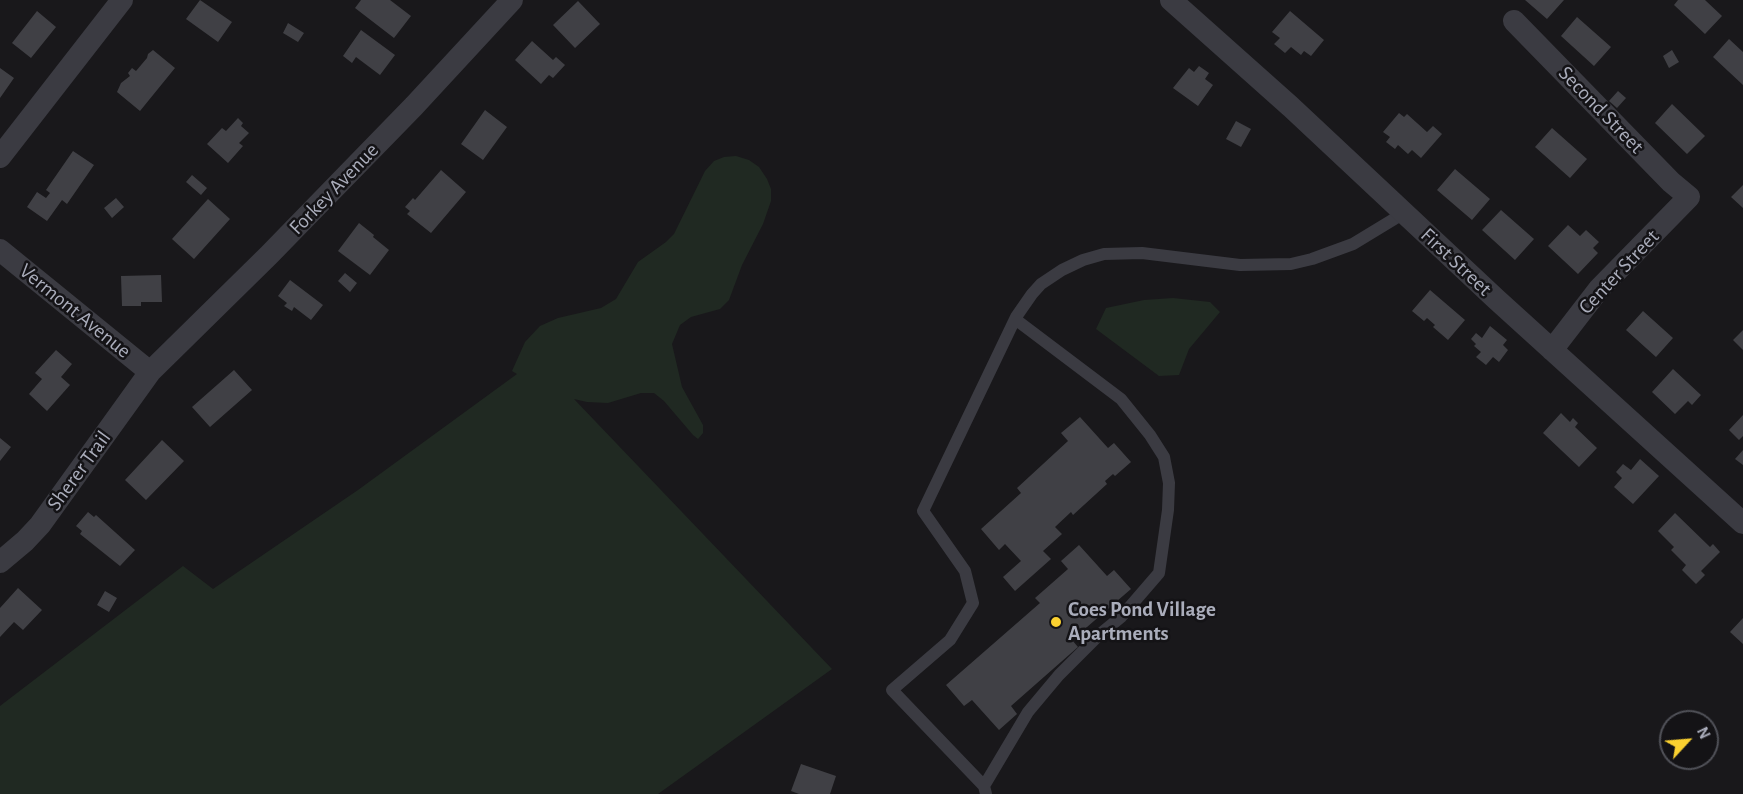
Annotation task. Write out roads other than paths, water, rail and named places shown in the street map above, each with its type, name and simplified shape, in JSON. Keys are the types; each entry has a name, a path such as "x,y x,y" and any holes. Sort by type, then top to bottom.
{"street":[{"path":"0,157 122,0"},
{"name":"Forkey Avenue","path":"150,372 382,139 512,0"},
{"name":"First Street","path":"1171,0 1291,107 1552,350 1743,523"},
{"name":"Second Street","path":"1514,21 1671,182 1689,197"},
{"name":"Center Street","path":"1552,350 1599,289 1689,197"},
{"name":"Vermont Avenue","path":"0,250 150,372"},
{"name":"Sherer Trail","path":"0,562 40,525 150,372"}],"lane":[{"path":"1015,319 1121,399 1150,435 1164,458 1169,483 1168,510 1159,573 1121,617 1099,634 1028,711 985,790 892,690 950,640 973,603 965,571 923,511 1015,319 1041,284 1068,267 1094,257 1117,253 1142,253 1240,265 1291,264 1353,244 1404,213"}],"place":[{"name":"Coes Pond Village Apartments","path":"1056,622"}]}
